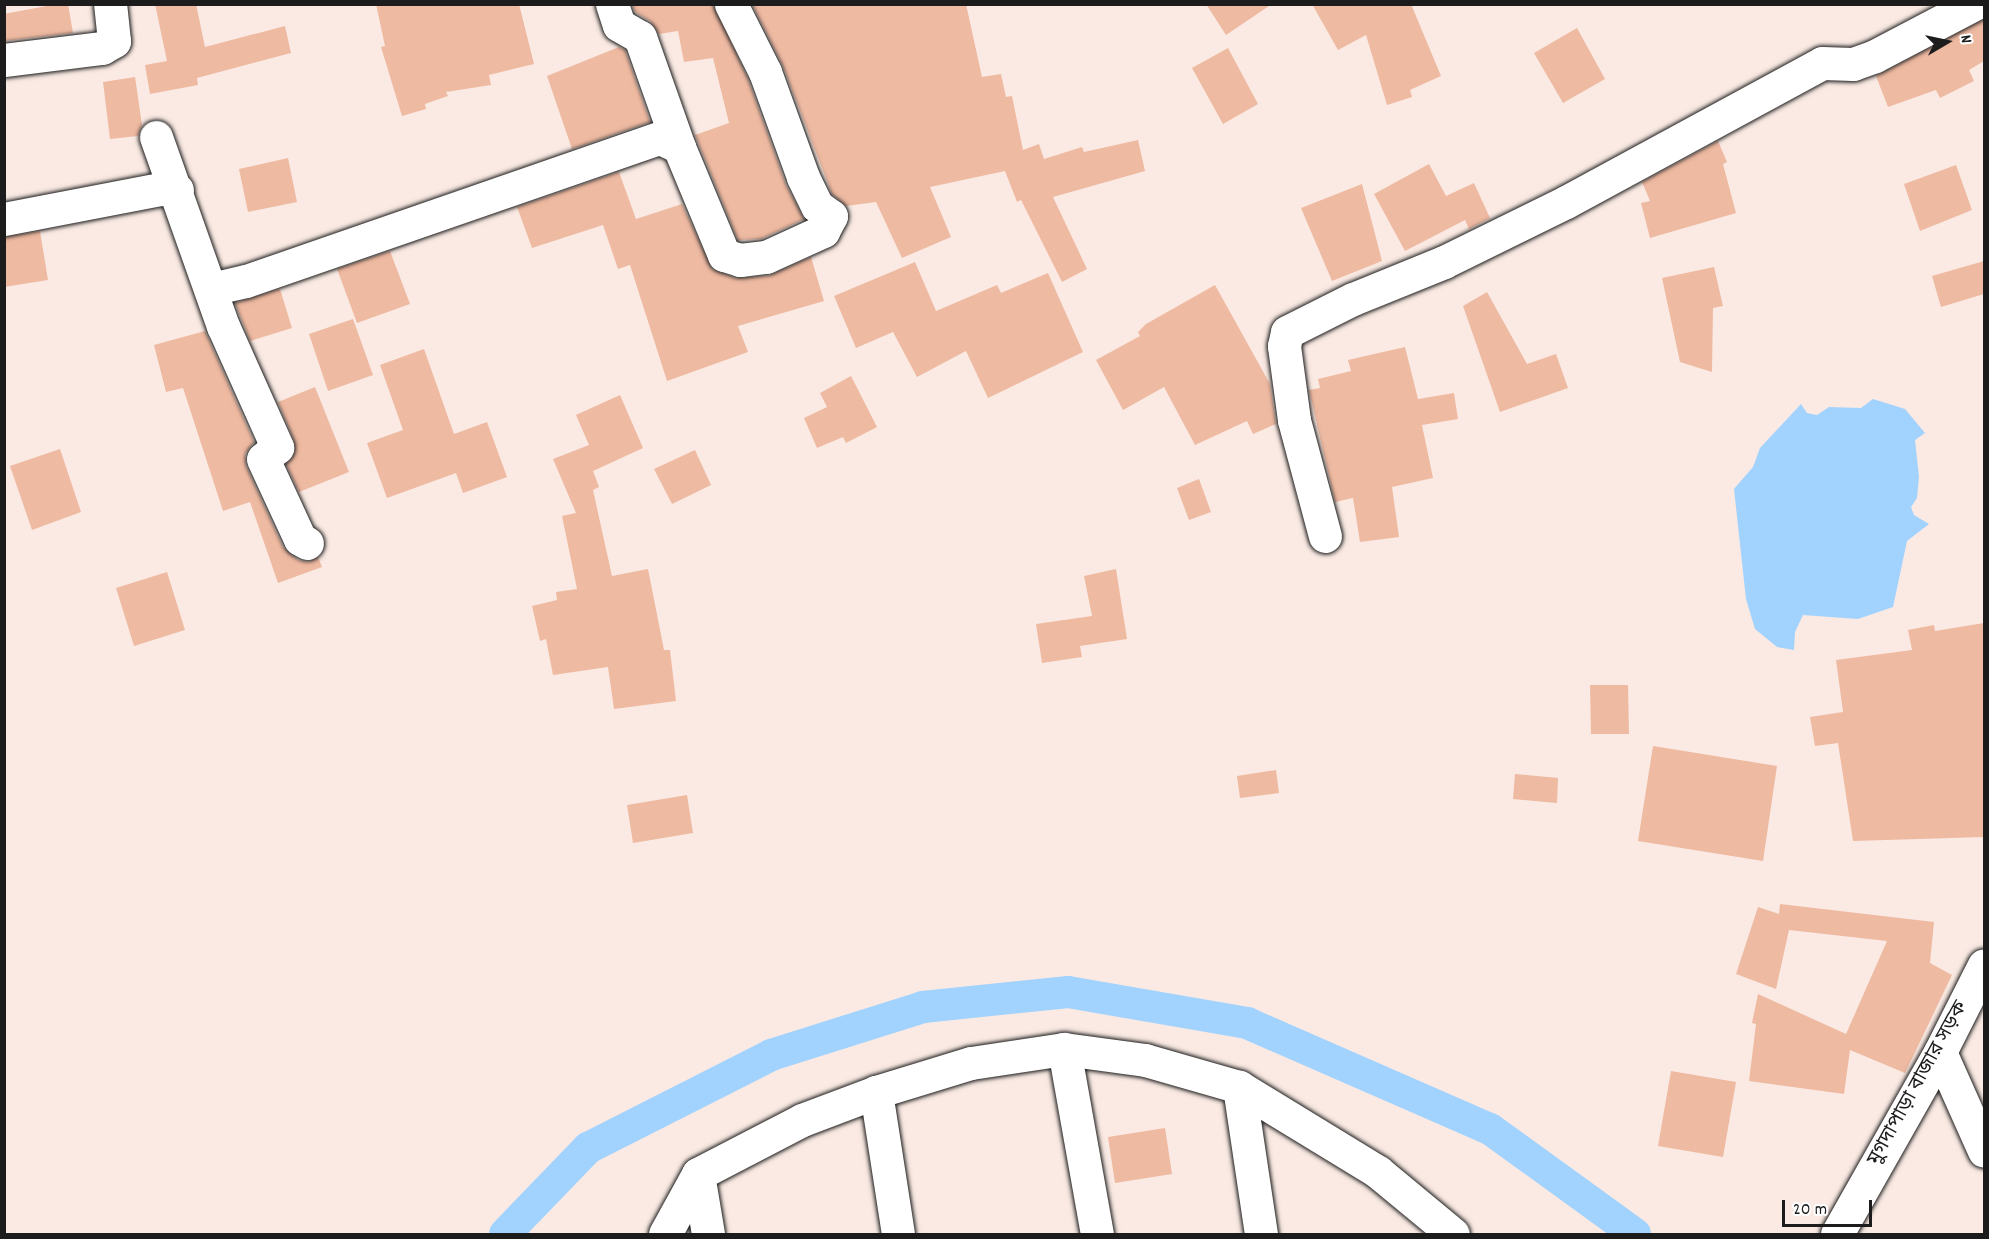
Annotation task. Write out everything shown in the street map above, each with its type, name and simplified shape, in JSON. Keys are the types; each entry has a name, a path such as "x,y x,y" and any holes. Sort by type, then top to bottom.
{"street":[{"path":"4,60 102,48 114,41 110,4"},
{"path":"612,4 619,25 640,37 679,147 724,255 740,260 766,257 824,231 831,216 817,206 803,177 765,72 731,4"},
{"path":"1325,536 1294,420 1284,346 1287,332 1353,299 1444,262 1556,207 1822,63 1852,64 1875,56 1974,4"},
{"path":"156,137 211,289 277,447 263,459 300,539 307,543"},
{"path":"211,289 256,278 660,138 679,147"},
{"path":"4,219 160,189 177,190"},
{"name":"মুগদাপাড়া বাজার সড়ক","path":"1837,1234 1940,1052 1984,965"},
{"path":"1064,1049 1097,1234"},
{"path":"665,1234 698,1174 802,1120 876,1092 971,1063 1064,1049 1145,1060 1239,1087 1378,1172 1453,1234"},
{"path":"1940,1052 1983,1146"},
{"path":"1239,1087 1261,1234"},
{"path":"876,1092 898,1234"},
{"path":"698,1174 708,1234"}],"water":[{"path":"1873,399 1905,409 1925,433 1915,440 1919,477 1917,498 1911,507 1914,515 1929,524 1907,541 1893,607 1858,619 1803,615 1795,632 1794,650 1777,647 1755,629 1746,599 1734,489 1753,467 1760,448 1801,404 1807,413 1817,415 1829,407 1861,408"}],"building":[{"path":"68,4 73,33 4,41 4,14"},
{"path":"155,4 196,4 205,47 285,26 291,53 197,78 198,85 150,94 145,65 167,61"},
{"path":"376,4 519,4 534,64 489,75 491,85 446,92 448,96 425,104 426,109 402,116 381,47 385,46"},
{"path":"632,4 713,4 748,79 786,185 804,219 761,239 738,240 695,135 729,123 713,58 684,62 678,31 659,34 650,21 635,12"},
{"path":"752,4 966,4 982,77 1001,74 1006,97 1012,96 1023,150 1039,144 1044,159 1082,147 1084,152 1138,140 1145,171 1053,197 1087,269 1062,282 1021,200 1017,202 1005,171 930,187 951,237 902,258 876,202 846,206 832,194 783,66"},
{"path":"1206,4 1272,4 1226,35"},
{"path":"1312,4 1411,4 1441,76 1410,90 1412,97 1387,105 1366,35 1338,50"},
{"path":"1984,19 1984,61 1969,70 1974,81 1940,98 1936,90 1888,107 1876,76"},
{"path":"1577,28 1605,79 1563,103 1534,53"},
{"path":"619,47 625,50 650,122 572,149 547,76"},
{"path":"1228,48 1258,104 1223,124 1192,68"},
{"path":"135,77 142,125 138,136 110,139 103,82"},
{"path":"1718,141 1727,162 1723,164 1736,213 1650,238 1641,203 1650,201 1642,182"},
{"path":"288,158 297,202 248,212 239,169"},
{"path":"1429,164 1446,196 1474,183 1490,218 1469,229 1465,220 1405,251 1374,194"},
{"path":"1956,165 1972,210 1920,231 1904,184"},
{"path":"619,172 636,219 682,204 712,269 735,278 768,276 811,257 824,301 738,326 748,352 667,381 630,265 618,269 603,225 532,248 517,207"},
{"path":"1362,184 1382,261 1332,281 1301,208"},
{"path":"40,231 48,280 4,287 4,237"},
{"path":"390,251 410,304 357,323 337,269"},
{"path":"1984,261 1984,294 1941,307 1932,276"},
{"path":"915,262 936,311 997,285 1001,293 1048,273 1083,352 988,398 966,351 917,377 893,332 856,348 834,296"},
{"path":"1714,267 1723,306 1713,308 1712,372 1680,362 1662,278"},
{"path":"1215,285 1270,384 1276,424 1253,434 1247,421 1195,445 1164,387 1123,410 1096,360 1140,336 1138,332 1146,324"},
{"path":"280,289 292,328 250,341 235,303"},
{"path":"1487,292 1527,364 1556,354 1568,388 1500,412 1463,306"},
{"path":"353,319 373,375 328,391 309,334"},
{"path":"205,331 254,442 245,454 246,466 283,547 298,560 308,562 318,557 322,567 278,583 250,502 223,511 183,388 166,392 154,345"},
{"path":"1405,347 1418,399 1454,393 1458,419 1422,425 1433,478 1392,487 1399,537 1360,542 1353,498 1335,502 1309,390 1320,388 1318,379 1351,371 1348,360"},
{"path":"424,349 454,434 487,422 507,477 463,493 456,473 387,498 367,443 403,430 380,365"},
{"path":"851,376 877,427 846,443 843,437 817,448 804,418 827,407 820,393"},
{"path":"315,387 349,472 299,492 286,464 295,452 294,440 278,402"},
{"path":"620,395 643,448 593,471 599,487 593,490 612,576 648,569 664,650 670,650 676,701 614,709 608,667 553,675 546,639 540,641 532,606 557,600 556,592 577,589 562,516 576,513 553,459 589,445 576,415"},
{"path":"60,449 81,512 32,530 10,466"},
{"path":"695,450 711,485 672,504 654,469"},
{"path":"1199,479 1211,512 1189,520 1177,488"},
{"path":"1116,569 1127,639 1080,646 1082,657 1042,663 1036,624 1092,616 1084,576"},
{"path":"167,572 185,630 134,646 116,588"},
{"path":"1984,623 1984,837 1853,841 1838,743 1815,746 1810,717 1843,712 1836,660 1912,650 1908,630 1934,625 1935,631"},
{"path":"1590,685 1628,685 1629,734 1591,734"},
{"path":"1653,746 1777,766 1763,861 1638,841"},
{"path":"1276,770 1279,793 1240,798 1237,776"},
{"path":"1515,774 1558,778 1557,803 1513,799"},
{"path":"687,795 693,833 633,843 627,805"},
{"path":"1780,904 1934,922 1930,963 1952,975 1905,1073 1850,1050 1844,1094 1749,1081 1756,1024 1752,1023 1758,994 1846,1034 1887,941 1789,930 1776,989 1736,974 1758,907 1779,914"},
{"path":"1671,1071 1736,1082 1723,1157 1658,1146"},
{"path":"1165,1128 1172,1174 1115,1183 1108,1137"}],"waterway":[{"path":"505,1234 588,1148 771,1055 923,1007 1068,992 1247,1023 1490,1129 1635,1234"}]}
